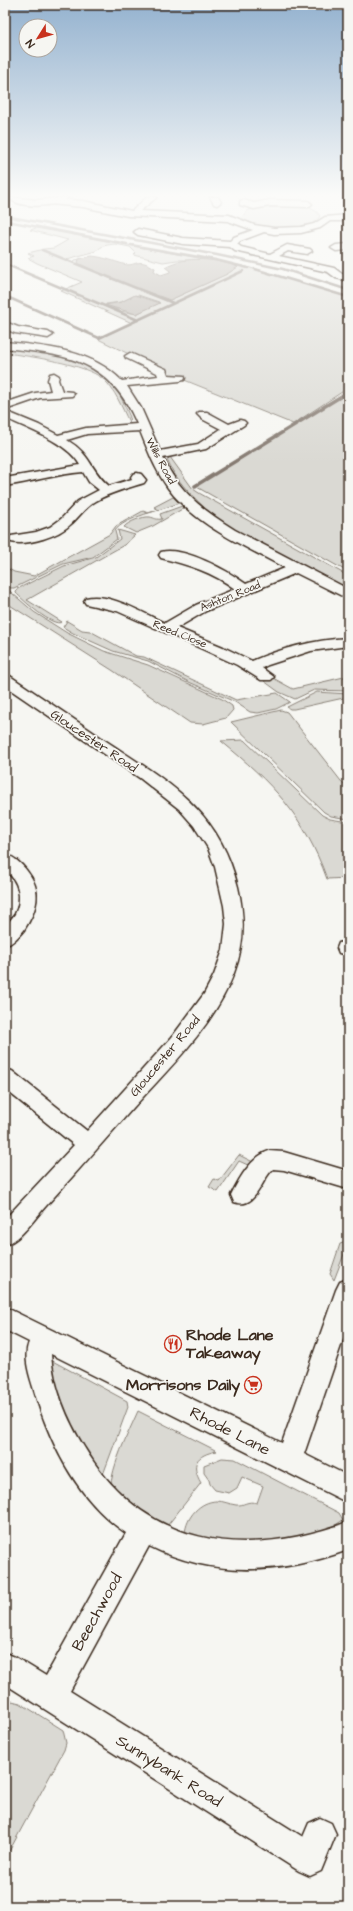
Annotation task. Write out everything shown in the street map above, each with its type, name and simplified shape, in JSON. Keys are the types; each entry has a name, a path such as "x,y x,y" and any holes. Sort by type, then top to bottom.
{"street":[{"path":"5,326 14,330 48,335"},
{"name":"Wills Road","path":"5,345 42,350 79,359 99,367 121,384 172,484 188,503 230,533 348,595"},
{"path":"133,358 162,371 164,378"},
{"path":"121,384 164,378 180,378"},
{"path":"5,407 34,396 62,394 50,379"},
{"path":"202,416 228,428"},
{"path":"8,418 57,439 77,452 93,479 108,491"},
{"path":"156,455 186,451 201,447 213,441 228,428 240,423"},
{"path":"57,439 86,431 143,427"},
{"path":"5,482 39,477 65,470 86,468"},
{"path":"16,539 33,540 67,522 81,505 108,491 142,479"},
{"path":"166,555 186,554 209,566 245,590"},
{"name":"Ashton Road","path":"167,629 174,622 201,608 296,568"},
{"name":"Reed Close","path":"91,601 110,600 167,629 206,644 251,667 266,678"},
{"path":"251,667 281,654 329,638 348,642"},
{"name":"Gloucester Road","path":"5,680 133,766 182,803 202,825 217,847 228,880 233,904 235,925 232,947 226,970 217,988 185,1037 5,1234"},
{"path":"5,860 23,877 29,894 27,910 23,918 5,939"},
{"path":"5,1077 88,1144"},
{"path":"242,1195 262,1166 269,1160 284,1161 348,1180"},
{"path":"289,1461 348,1290"},
{"name":"Rhode Lane","path":"5,1318 348,1490"},
{"path":"43,1337 38,1350 42,1375 57,1424 67,1445 86,1474 102,1494 121,1514 143,1529 170,1541 194,1548 233,1555 293,1552 315,1547 348,1536"},
{"name":"Beechwood","path":"51,1696 143,1529"},
{"name":"Sunnybank Road","path":"5,1667 310,1860 320,1834"}],"shaded area":[{"path":"72,286 134,286 170,300 200,286 312,286 348,297 348,388 293,424 172,375 98,339 132,323 61,291","holes":["138,295 159,302 158,304 137,314 120,311 106,304 121,302"]},
{"path":"132,286 200,286 170,300"},
{"path":"135,295 160,303 136,314 105,305 121,302"},
{"path":"5,349 64,357 92,368 104,376 114,386 130,417 129,422 111,388 103,379 95,374 71,365 5,353"},
{"path":"348,392 348,572 195,486"},
{"path":"170,457 193,489 348,576 348,591 229,527 202,508 204,507 174,474 167,460"},
{"path":"173,497 179,503 172,506 159,510 154,507"},
{"path":"182,506 184,508 153,526 136,533 124,527 132,521 144,517 162,519 160,514"},
{"path":"143,511 148,513 152,512 135,518 120,526 115,531 117,539 93,557 63,564 14,588 10,588 5,581 5,567 14,572 34,576 110,534 116,526"},
{"path":"118,530 135,535 124,545 27,600 62,622 58,623 45,617 31,607 16,593 17,589 64,566 96,557 120,539"},
{"path":"5,587 34,612 67,633 104,651 148,665 222,699 232,706 233,710 226,718 203,724 190,723 112,670 5,602"},
{"path":"67,621 82,630 90,631 136,656 144,657 236,700 277,693 290,702 276,709 258,713 250,712 235,702 189,682 148,661 113,651 73,633 63,627"},
{"path":"348,676 348,691 314,690 295,699 279,692 264,681 273,678 293,689"},
{"path":"317,692 348,694 348,697 294,709 287,707"},
{"path":"281,710 287,712 348,790 348,819 331,816 324,812 231,722"},
{"path":"244,740 322,815 330,819 348,822 348,878 327,879 318,856 297,818 271,786 221,741"},
{"path":"239,1155 253,1162 250,1166 239,1161 218,1192 209,1187 214,1179 219,1181"},
{"path":"346,1242 348,1244 334,1280 330,1274 340,1244"},
{"path":"47,1358 127,1401 128,1407 104,1472 99,1479 73,1439"},
{"path":"138,1411 217,1451 204,1455 197,1461 196,1471 201,1483 167,1526 110,1491 111,1481 117,1460"},
{"path":"222,1458 235,1459 339,1513 343,1520 328,1530 304,1536 240,1546 185,1534 191,1516 205,1504 217,1501 236,1505 251,1502 257,1503 263,1486 242,1477 237,1488 229,1493 215,1490 210,1484 204,1473 204,1465"},
{"path":"12,1701 20,1703 63,1730 66,1743 64,1750 5,1859 5,1707"}],"waterway":[{"path":"58,286 138,320"},
{"path":"131,286 173,303"},
{"path":"138,320 210,286"},
{"path":"312,286 348,297"},
{"path":"336,286 348,290"},
{"path":"5,296 99,338 138,320"},
{"path":"195,486 348,392"}],"place":[{"name":"Rhode Lane Takeaway","path":"173,1344"},
{"name":"Morrisons Daily","path":"253,1385"}]}
